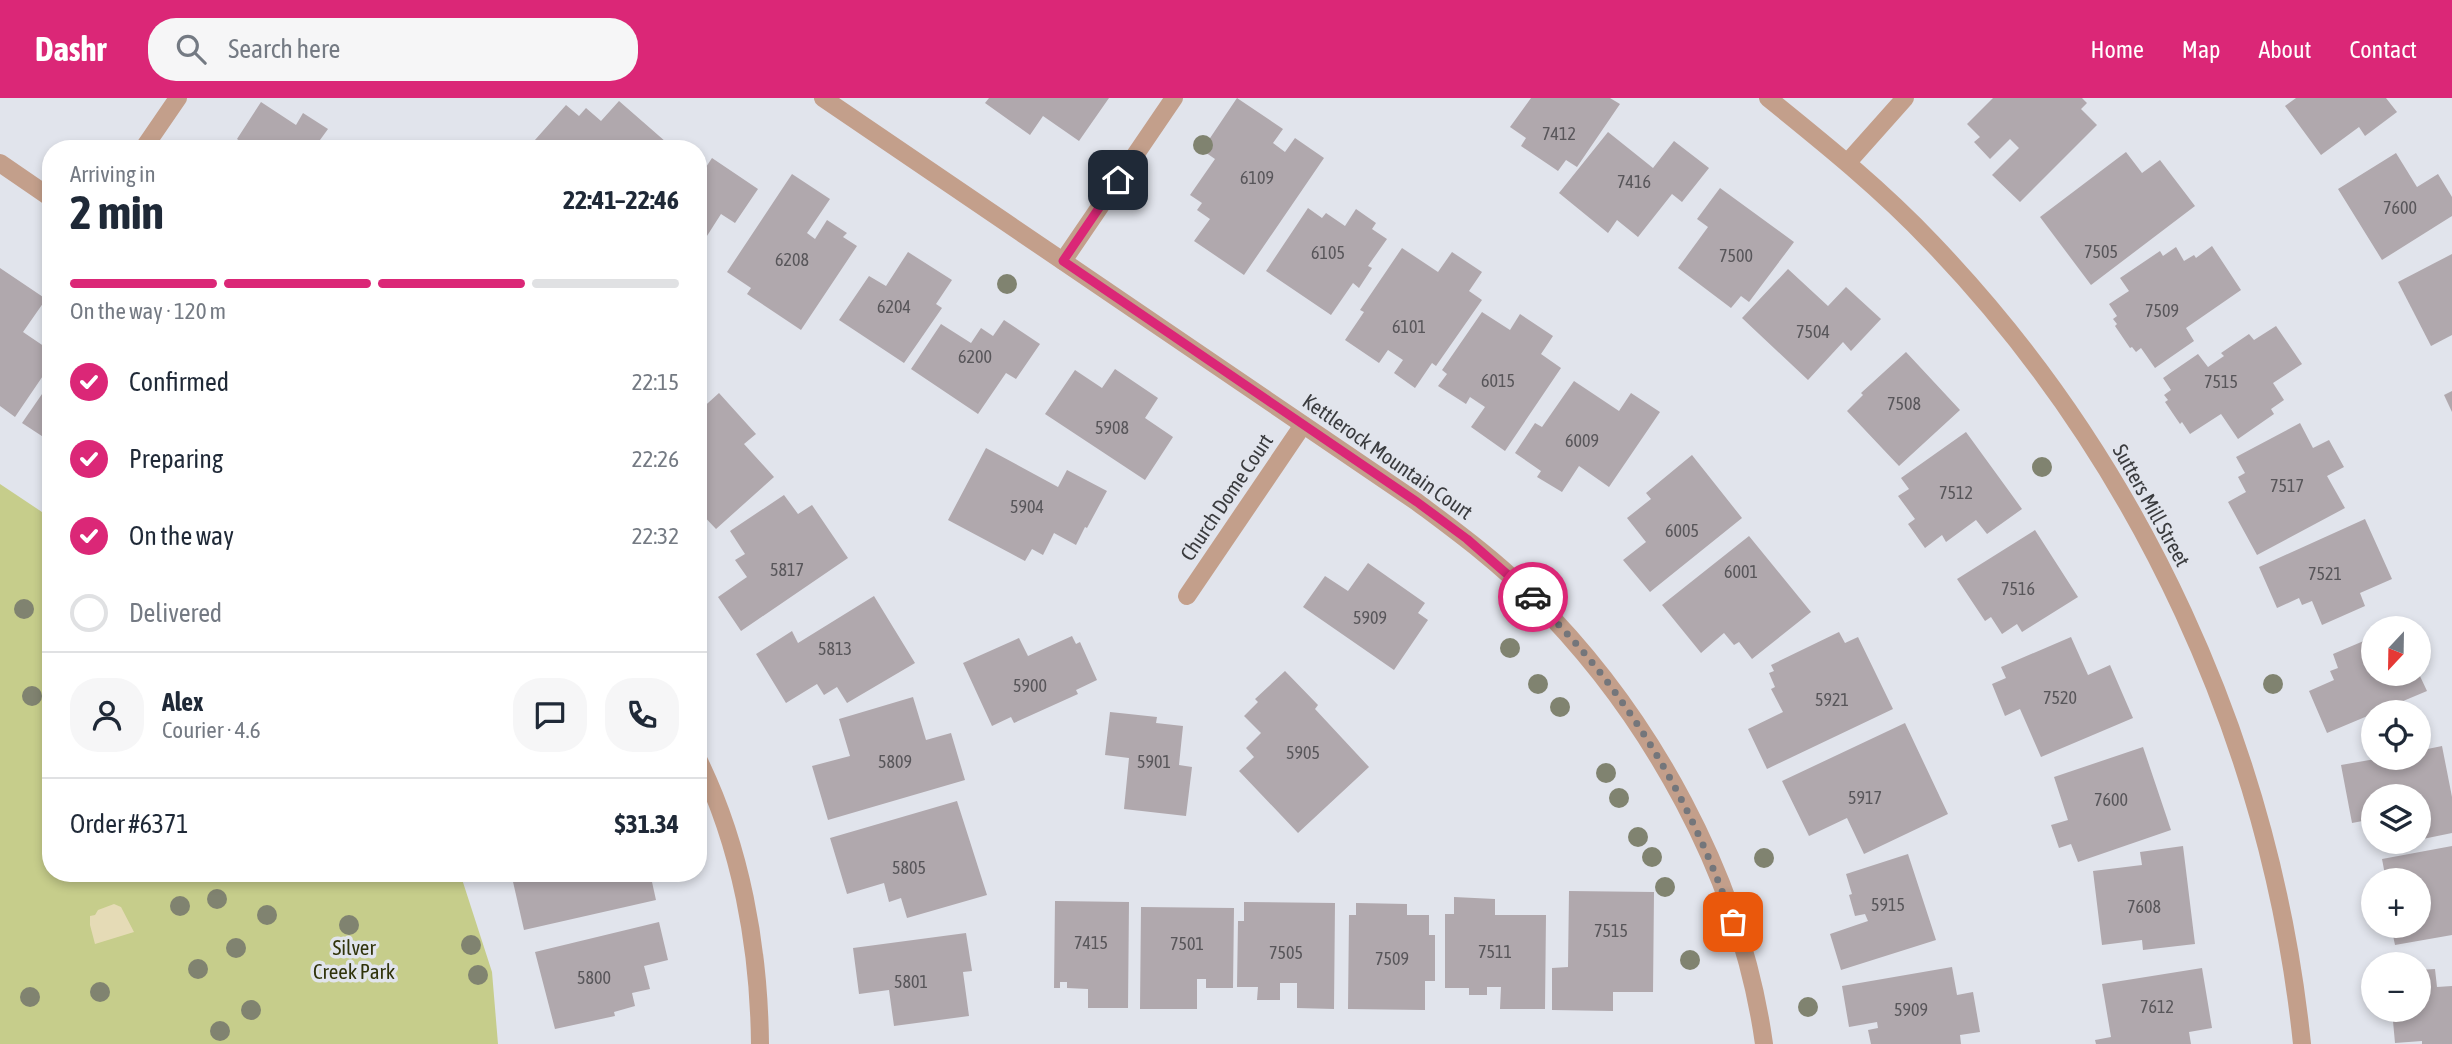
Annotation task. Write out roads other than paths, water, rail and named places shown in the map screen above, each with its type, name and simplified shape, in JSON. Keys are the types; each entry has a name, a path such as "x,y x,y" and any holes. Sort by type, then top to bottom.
{"street":[{"path":"149,140 177,98"},
{"name":"Kettlerock Mountain Court","path":"822,98 1467,539 1532,596 1590,660 1641,728 1684,803 1720,881 1747,962 1764,1044"},
{"path":"1063,261 1174,98"},
{"name":"Sutters Mill Street","path":"1768,98 1848,162 1932,242 1995,313 2045,377 2106,466 2164,569 2212,676 2245,765 2276,879 2297,996 2302,1044"},
{"path":"1848,162 1905,98"},
{"path":"0,163 42,192"},
{"name":"Church Dome Court","path":"1187,596 1303,425"},
{"path":"707,776 732,845 749,915 760,999 760,1044"}],"park label":[{"name":"Silver Creek Park","path":"354,959"}]}
